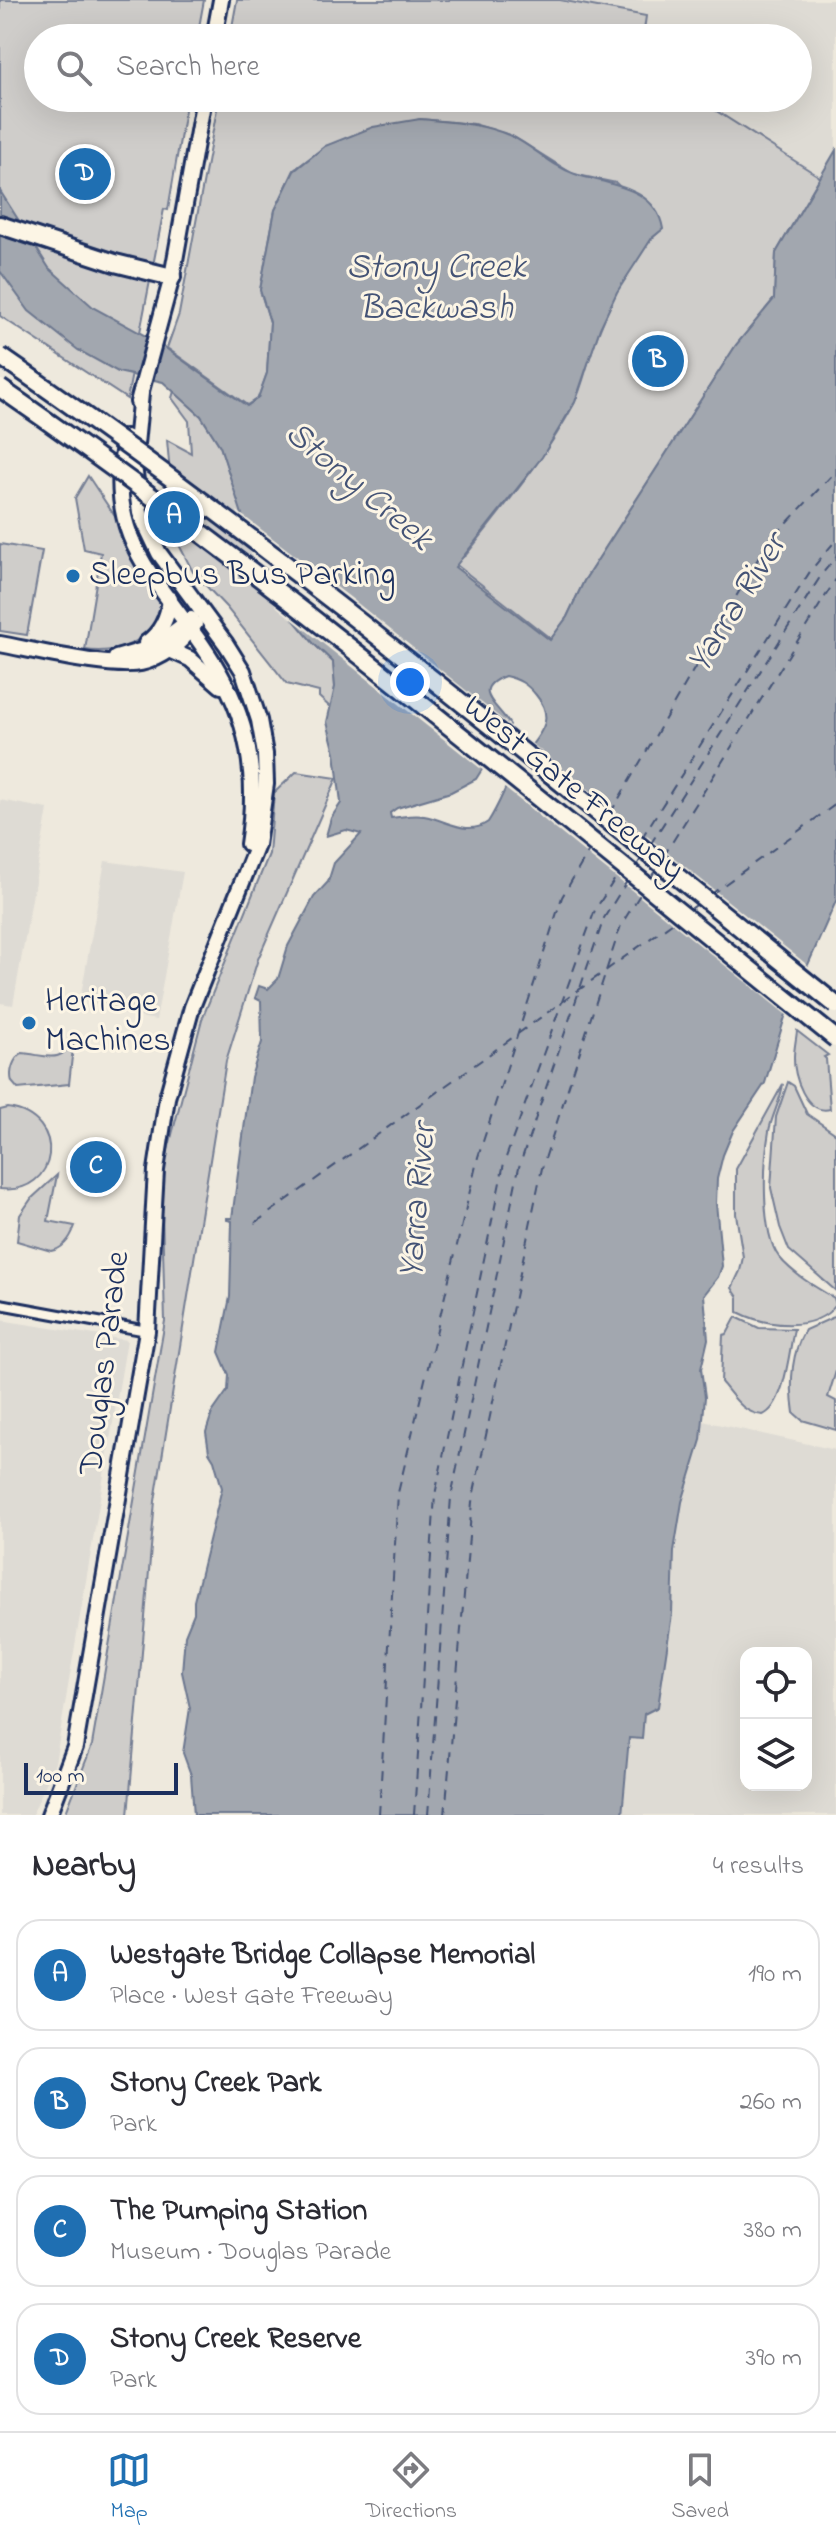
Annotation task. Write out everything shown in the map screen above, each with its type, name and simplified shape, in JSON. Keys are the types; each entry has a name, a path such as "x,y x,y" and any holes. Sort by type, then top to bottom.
{"highway":[{"path":"0,225 115,263 172,277"},
{"name":"West Gate Freeway","path":"0,356 97,423 343,609 836,1005"},
{"name":"West Gate Freeway","path":"0,388 82,445 327,630 836,1039"}],"main road":[{"path":"217,24 221,0"},
{"name":"Douglas Parade","path":"201,112 172,277 143,387 129,427 119,481 128,533 140,558 223,679 237,710 249,751 253,786 243,877"},
{"name":"Douglas Parade","path":"49,1815 75,1747 147,1331 156,1170 167,1098 192,1007 257,845 266,784 263,737 243,671 159,553 140,513 134,465 143,387"},
{"path":"106,660 155,637 165,621 170,599"},
{"path":"106,660 154,647 203,614"},
{"path":"0,644 139,663 170,650 188,625"},
{"path":"170,650 185,656 209,674 237,710"}],"street":[{"path":"0,1304 147,1331"}],"shaded area":[{"path":"0,0 204,0 200,24 24,24 24,112 185,112 168,210 164,209 127,399 0,316"},
{"path":"237,0 560,0 646,16 645,24 233,24"},
{"path":"561,0 836,0 836,150 820,177 718,112 812,112 812,24 645,24 646,16"},
{"path":"216,112 718,112 820,177 776,253 774,299 736,345 584,581 567,617 551,639 454,563 466,555 563,424 577,398 598,335 620,286 639,254 662,229 616,183 573,174 512,136 474,124 420,119 326,146 294,170 275,210 260,290 270,322 267,373 258,398 247,405 167,348 179,314"},
{"path":"174,391 201,416 220,446 241,508 314,644 333,662 335,687 332,709 319,697 319,692 287,684 226,607 193,572 176,539 167,440 191,453 189,421 172,398"},
{"path":"88,476 116,518 130,554 161,599 164,610 141,638 110,650 85,650 101,553 84,549 75,498"},
{"path":"0,544 42,551 27,635 0,631"},
{"path":"296,772 337,778 258,959 226,1061 155,1501 128,1815 65,1815 92,1745 165,1321 161,1177 202,1019 269,854 274,793"},
{"path":"0,800 48,809 13,1005 0,1003"},
{"path":"105,861 183,872 156,1020 107,1011 108,1005 80,1000"},
{"path":"797,1031 828,1055 824,1057 830,1109 814,1106 799,1083 794,1057"},
{"path":"74,1038 69,1084 18,1089 12,1082 12,1066 22,1053 58,1056"},
{"path":"788,1082 794,1086 807,1114 836,1134 836,1291 789,1250 771,1188 776,1117"},
{"path":"783,1084 767,1144 765,1196 769,1231 779,1257 805,1280 834,1298 836,1305 815,1320 789,1324 762,1321 738,1312 738,1297 732,1288 743,1257 736,1214 736,1169"},
{"path":"8,1108 28,1114 41,1125 48,1139 49,1154 45,1169 35,1181 20,1188 0,1189 0,1110"},
{"path":"57,1175 48,1221 75,1226 69,1238 60,1248 51,1251 17,1241 20,1215 31,1199"},
{"path":"836,1316 836,1371 828,1397 836,1401 836,1430 802,1420 794,1413 792,1381 794,1360 805,1330"},
{"path":"736,1317 759,1328 794,1329 781,1390 770,1410 763,1415 744,1408 721,1382 723,1335 727,1334"},
{"path":"0,1320 127,1340 55,1763 32,1815 0,1815"},
{"path":"703,1421 836,1450 836,1815 622,1815 630,1737 644,1714 658,1707 672,1614 674,1551 682,1502 701,1440"}],"water":[{"path":"420,119 489,128 519,140 566,170 641,196 659,215 663,229 652,238 617,292 600,328 575,402 542,457 455,567 550,640 567,617 584,581 736,345 774,299 776,253 836,150 836,901 785,1017 765,1083 733,1131 717,1179 722,1266 718,1277 704,1295 708,1339 701,1369 705,1397 701,1440 682,1502 674,1551 672,1614 658,1707 644,1714 642,1739 629,1738 622,1815 194,1815 191,1775 183,1753 190,1708 182,1672 185,1635 194,1613 194,1601 222,1488 209,1452 206,1432 212,1413 228,1390 229,1375 219,1352 230,1297 232,1221 227,1218 232,1218 251,1077 262,1042 261,1001 255,998 259,986 268,989 278,979 288,946 314,897 328,882 334,863 361,834 346,830 326,836 331,818 341,803 335,753 327,722 335,687 333,662 265,586 220,446 201,416 163,382 118,372 78,350 29,311 0,271 0,191 49,268 94,308 157,342 247,406 258,398 267,373 270,322 260,290 275,210 294,171 325,146 373,127","holes":["505,676 522,682 536,695 543,706 544,724 517,766 488,822 465,828 424,816 391,818 390,813 397,808 451,792 476,779 510,725 488,693 494,681"]}],"pier":[{"path":"237,511 513,728 485,772 278,608 262,588"},
{"path":"530,742 810,967 789,1017 502,786 515,761"}],"ferry route":[{"path":"610,814 766,545 836,471"},
{"path":"641,839 811,570 836,540"},
{"path":"650,845 822,574 836,557"},
{"path":"663,857 836,579"},
{"path":"710,895 836,804"},
{"path":"379,1815 398,1493 478,1157 562,897 589,851"},
{"path":"635,869 642,857"},
{"path":"649,881 656,869"},
{"path":"414,1815 435,1495 504,1163 595,910 620,871"},
{"path":"428,1815 451,1497 519,1167 604,918 627,881"},
{"path":"445,1815 472,1502 542,1168 621,925 641,893"},
{"path":"688,911 699,903"},
{"path":"255,1223 676,920"}],"place":[{"name":"Stony Creek Reserve","path":"85,174"},
{"name":"Stony Creek Park","path":"658,361"},
{"name":"Westgate Bridge Collapse Memorial","path":"174,517"},
{"name":"Sleepbus Bus Parking","path":"73,576"},
{"name":"Heritage Machines","path":"29,1023"},
{"name":"The Pumping Station","path":"96,1167"}],"water label":[{"name":"Stony Creek Backwash","path":"436,288"},
{"name":"Stony Creek","path":"358,487"},
{"name":"Yarra River","path":"738,604"},
{"name":"Yarra River","path":"419,1201"}]}
